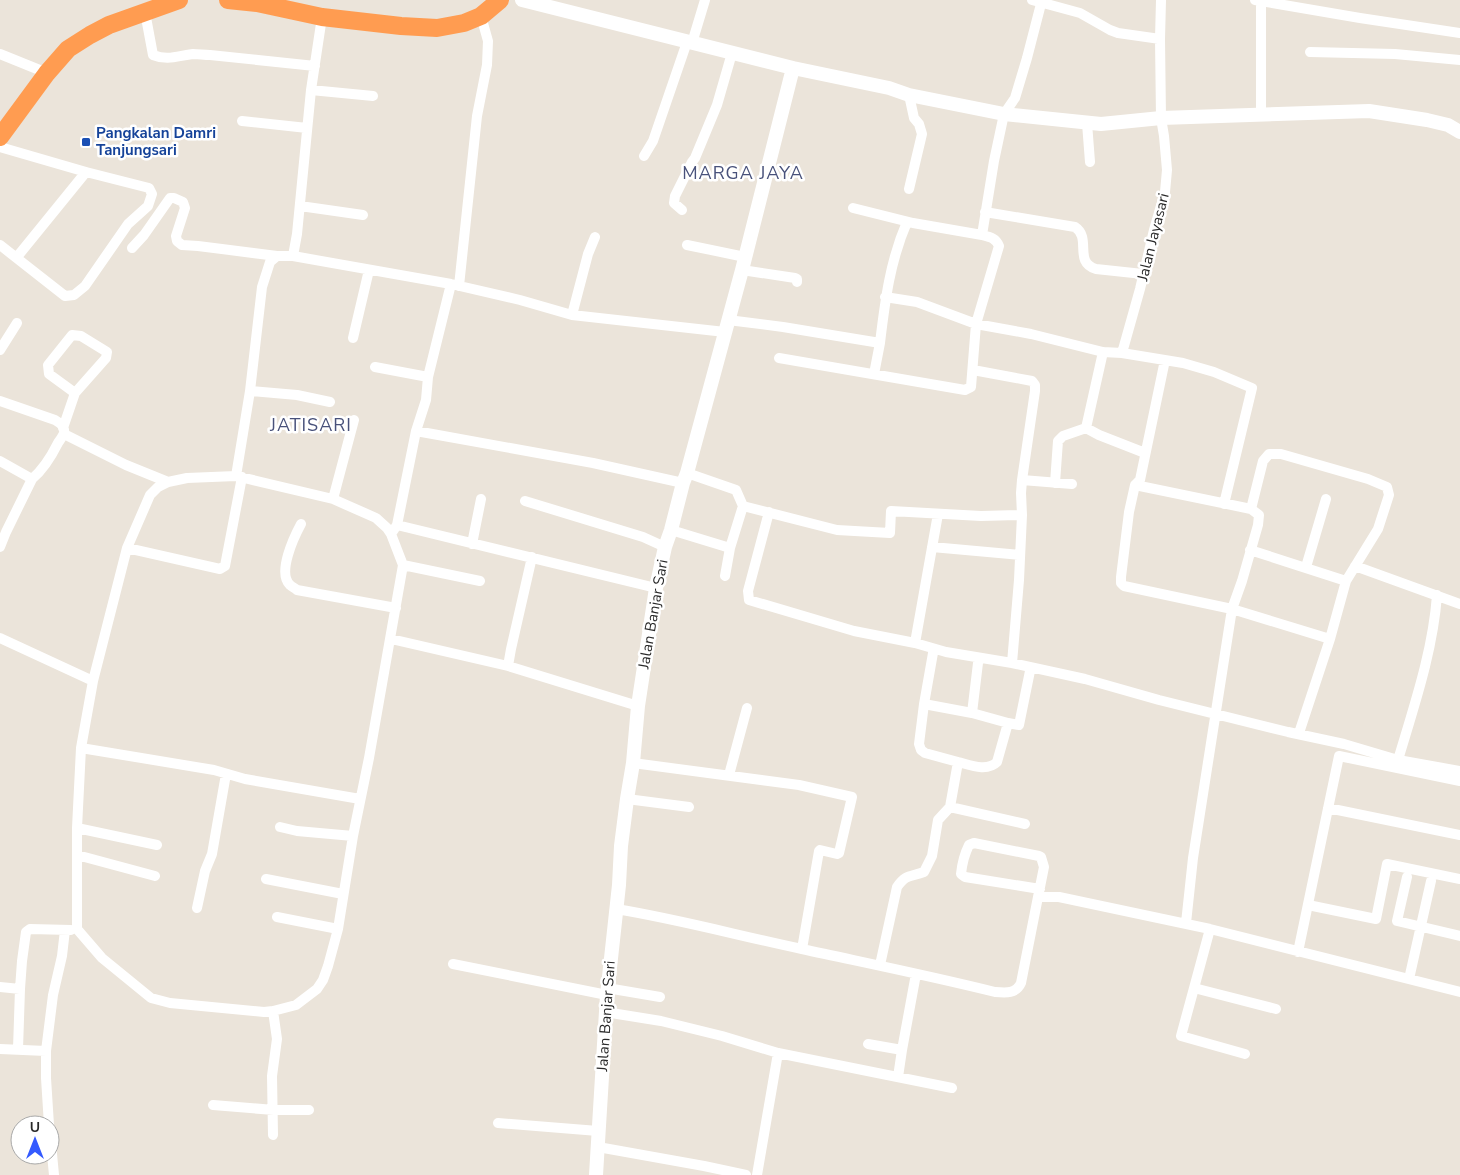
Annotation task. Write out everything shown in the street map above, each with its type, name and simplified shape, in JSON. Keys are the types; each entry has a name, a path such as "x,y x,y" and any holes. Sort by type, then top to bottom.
{"highway":[{"path":"0,137 47,73 68,49 90,35 141,9 179,0"},
{"path":"228,0 258,3 322,17 437,28 464,23 481,16 500,0"}],"street":[{"path":"522,0 793,68 889,88 909,95 1004,114 1101,124 1161,118 1368,111 1427,120 1448,125 1460,132"},
{"path":"644,156 653,141 705,0"},
{"name":"Jalan Jayasari","path":"1122,353 1165,192 1167,170 1161,118 1161,0"},
{"path":"982,235 1004,114 1015,98 1027,58 1038,1 1080,13 1118,33 1160,39"},
{"path":"1261,114 1258,1 1460,33"},
{"path":"141,9 153,54 161,58 166,59 194,54 315,66"},
{"path":"391,534 397,525 416,431 426,400 428,376 455,285 478,116 487,65 488,41 481,16"},
{"path":"293,256 297,234 311,90 322,17"},
{"path":"1310,52 1395,54 1460,60"},
{"path":"682,210 674,203 675,196 695,158 717,105 732,53"},
{"path":"0,54 47,73"},
{"name":"Jalan Banjar Sari","path":"596,1175 607,991 627,800 634,763 638,706 656,588 665,547 743,264 793,68"},
{"path":"311,90 373,96"},
{"path":"909,95 914,118 919,124 922,134 909,189"},
{"path":"242,121 308,128"},
{"path":"1087,123 1090,162"},
{"path":"0,147 149,188 152,194 148,206 128,224 85,286 74,295 65,296 0,245"},
{"path":"17,257 86,172"},
{"path":"132,248 144,235 170,198 174,198 183,202 185,208 176,236 177,241 182,245 277,256 293,256 455,285 520,300 572,315 726,326 784,327 880,343"},
{"path":"300,206 363,215"},
{"path":"779,358 965,390 971,387 976,324 999,246 997,241 991,237 907,222 853,208"},
{"path":"985,212 1075,227 1082,236 1084,258 1086,264 1090,267 1143,274"},
{"path":"874,374 888,283 900,238 907,222"},
{"path":"572,315 588,254 595,237"},
{"path":"687,244 743,264 795,278 797,282"},
{"path":"127,548 220,569 225,566 239,476 262,287 270,262 277,256"},
{"path":"353,338 369,270"},
{"path":"885,297 917,302 976,324 1031,334 1103,352 1183,362 1214,372 1252,388 1224,504"},
{"path":"0,350 17,323"},
{"path":"0,545 32,480 44,467 63,431 75,393 106,358 107,352 81,336 72,335 48,365 50,374 75,393"},
{"path":"1086,428 1103,352"},
{"path":"1165,360 1140,480 1135,485 1129,512 1121,583 1124,586 1232,609 1330,639"},
{"path":"375,367 428,376"},
{"path":"973,370 1032,381 1035,385 1022,480 1020,580 1012,663"},
{"path":"250,391 297,395 330,402"},
{"path":"0,401 55,420 60,423 63,431 126,465 168,482"},
{"path":"333,499 354,420"},
{"path":"1055,483 1058,441 1063,436 1086,428 1145,453"},
{"path":"416,431 685,478 736,490 743,506 730,548 725,576"},
{"path":"1251,508 1263,461 1268,454 1281,454 1368,480 1387,487 1390,494 1378,530 1346,581 1330,639 1299,733"},
{"path":"0,461 32,480"},
{"path":"239,476 333,499 376,518 391,534 403,565 391,639 353,836 338,929 328,966 323,980 317,989 296,1005 273,1011 256,1012 192,1006 151,998 102,958 77,929 81,748 93,681 127,548 150,495 158,487 168,482 187,478 239,476"},
{"path":"1022,480 1072,484"},
{"path":"1135,485 1251,508 1259,515 1258,525 1242,581 1232,609 1193,858 1186,923"},
{"path":"472,544 481,499"},
{"path":"1306,567 1326,500"},
{"path":"525,501 643,537 665,547"},
{"path":"743,506 837,530 890,533 892,511 981,516 1022,516"},
{"path":"770,512 748,591 749,600 854,631 915,643 946,652 1012,663 1085,679 1159,700 1344,744 1398,760 1460,771"},
{"path":"915,643 938,514"},
{"path":"300,524 286,565 286,578 289,585 297,590 396,608"},
{"path":"397,525 656,588"},
{"path":"671,530 730,548"},
{"path":"932,547 1020,555"},
{"path":"1250,550 1346,581"},
{"path":"508,666 532,557"},
{"path":"403,565 480,581"},
{"path":"1355,566 1460,604"},
{"path":"1398,760 1425,665 1436,614 1437,595"},
{"path":"0,638 93,681"},
{"path":"391,639 508,666 638,706"},
{"path":"933,653 919,744 921,750 958,762 984,767 994,765 997,762 1008,723"},
{"path":"972,713 978,663"},
{"path":"924,704 972,713 1019,725 1030,671"},
{"path":"729,775 747,708"},
{"path":"81,748 214,770 245,779 360,799"},
{"path":"1298,952 1339,756 1460,781"},
{"path":"880,965 897,887 902,879 924,872 928,866 932,856 938,820 950,808 958,762"},
{"path":"634,763 798,785 852,797 839,853 819,851 802,949"},
{"path":"197,908 212,854 226,774"},
{"path":"627,800 689,807"},
{"path":"950,808 1025,824"},
{"path":"1328,808 1460,835"},
{"path":"280,827 297,831 353,836"},
{"path":"78,828 157,845"},
{"path":"616,909 643,913 995,992 1011,993 1017,990 1021,983 1039,893 1044,866 1042,857 974,844 969,845 966,851 962,869 962,874 965,877 1039,893 1186,923 1460,992"},
{"path":"78,855 155,876"},
{"path":"1308,905 1376,919 1387,864 1460,879"},
{"path":"1407,877 1397,921 1460,936"},
{"path":"266,879 343,894"},
{"path":"1409,979 1431,881"},
{"path":"277,917 338,929"},
{"path":"18,1049 20,989 26,932 30,929 77,929"},
{"path":"1210,929 1181,1036 1245,1054"},
{"path":"48,1115 46,1051 53,995 62,956 64,930"},
{"path":"453,964 607,991 660,997"},
{"path":"898,1077 916,974"},
{"path":"0,987 20,989"},
{"path":"1194,988 1276,1009"},
{"path":"273,1011 277,1039 272,1076 273,1135"},
{"path":"606,1012 661,1021 722,1036 778,1053 952,1088"},
{"path":"868,1044 902,1050"},
{"path":"0,1049 46,1051"},
{"path":"758,1175 778,1053"},
{"path":"213,1105 274,1110 309,1110"},
{"path":"498,1123 598,1131"},
{"path":"598,1147 746,1175"}],"place":[{"name":"Pangkalan Damri Tanjungsari","path":"86,142"}],"district":[{"name":"MARGA JAYA","path":"743,173"},
{"name":"JATISARI","path":"311,425"}]}
